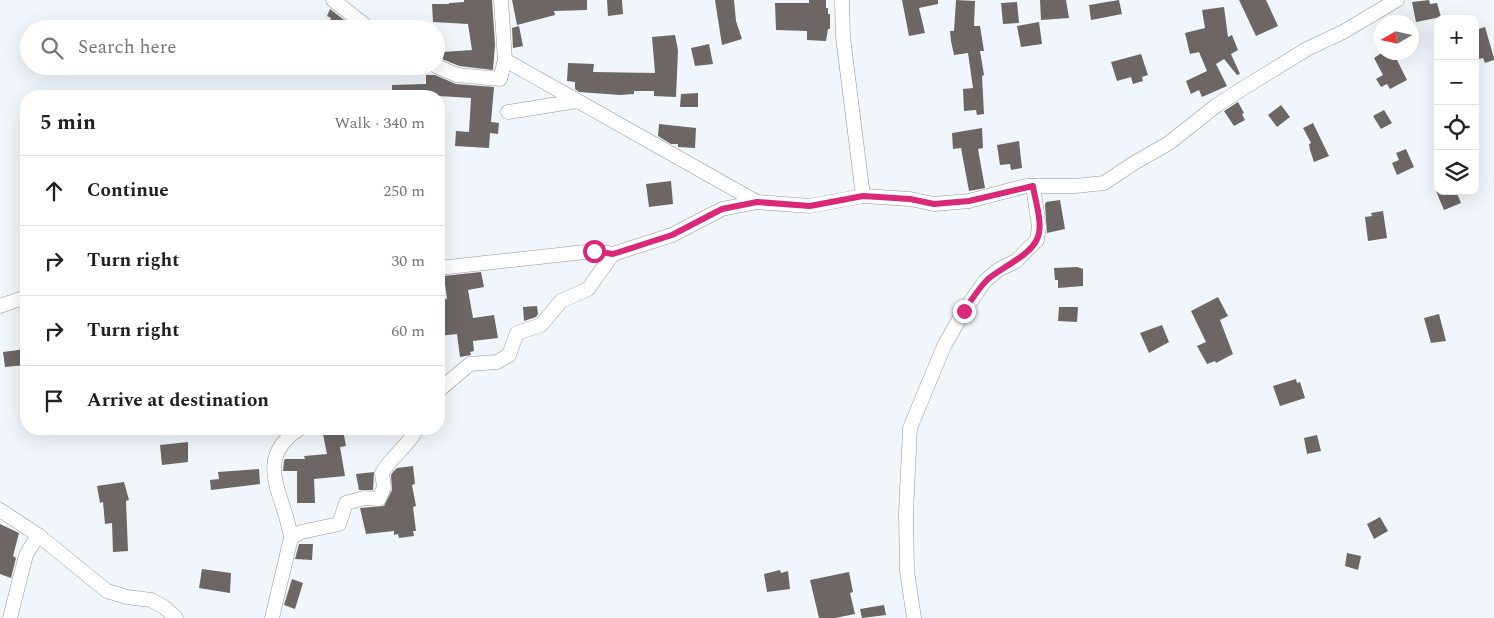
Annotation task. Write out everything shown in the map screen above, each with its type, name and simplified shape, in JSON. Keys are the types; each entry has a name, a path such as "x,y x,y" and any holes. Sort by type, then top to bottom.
{"street":[{"path":"333,0 359,20"},
{"path":"445,70 457,75 500,79 505,60 501,0"},
{"path":"842,0 843,37 863,196"},
{"path":"445,267 585,252 613,254 672,235 722,209 757,202 810,206 863,196 910,199 934,204 969,201 1033,186 1074,186 1104,183 1169,143 1245,87 1307,49 1343,32 1397,0"},
{"path":"505,60 757,202"},
{"path":"508,112 577,101"},
{"path":"914,618 907,571 906,513 910,428 944,346 964,311 986,281 998,270 1016,261 1037,240 1039,228 1033,186"},
{"path":"445,385 470,364 497,362 509,355 517,333 541,325 562,301 588,289 613,254"},
{"path":"0,306 20,299"},
{"path":"272,618 291,538 289,524 274,479 274,462 279,446 292,435"},
{"path":"291,538 301,532 339,524 346,503 364,498 379,499 384,487 382,473 392,457 402,452 413,435"},
{"path":"0,510 38,535 107,590 127,598 151,600 164,607 176,618"},
{"path":"10,618 26,555 38,535"}],"building":[{"path":"464,0 492,0 495,45 493,70 459,66 445,60 445,52 472,50 468,24 433,20 432,4 464,2"},
{"path":"512,0 587,0 587,10 554,11 555,15 517,25"},
{"path":"607,0 622,0 623,14 608,16"},
{"path":"715,0 734,0 736,21 742,39 722,45"},
{"path":"809,0 826,0 826,8 828,8 828,14 830,14 830,29 828,29 826,41 807,40 807,31 776,30 775,3 809,3"},
{"path":"902,0 938,0 938,4 919,8 925,33 909,36"},
{"path":"956,0 975,1 974,26 980,26 984,51 980,51 984,75 982,76 984,114 977,115 976,110 964,111 963,89 973,88 968,53 954,55 951,41 950,31 954,31"},
{"path":"1040,0 1066,0 1069,18 1041,20"},
{"path":"1119,0 1122,14 1091,20 1089,5"},
{"path":"1239,0 1266,0 1278,26 1256,36"},
{"path":"1429,0 1430,4 1437,3 1440,15 1434,15 1434,18 1419,21 1419,15 1415,15 1412,2"},
{"path":"1017,2 1019,23 1003,24 1001,3"},
{"path":"1224,7 1228,37 1232,35 1238,50 1231,54 1240,74 1237,75 1224,59 1216,64 1227,86 1202,97 1199,90 1191,94 1186,81 1207,71 1199,52 1190,54 1185,33 1205,28 1202,10"},
{"path":"330,9 344,20 330,20 331,18 327,16"},
{"path":"1039,22 1042,44 1021,47 1017,26"},
{"path":"519,26 523,46 513,48 512,28"},
{"path":"1485,27 1494,58 1494,60 1485,63 1483,58 1479,59 1479,29"},
{"path":"675,35 678,50 676,97 654,96 654,91 634,91 634,94 620,95 579,92 575,89 575,82 567,81 568,63 594,64 593,72 655,73 652,37"},
{"path":"709,44 713,64 695,66 691,48"},
{"path":"1141,54 1148,75 1142,77 1143,81 1133,84 1131,77 1117,81 1111,62"},
{"path":"1375,60 1397,60 1407,80 1390,89 1387,84 1381,87 1376,79 1383,75"},
{"path":"426,75 435,75 456,84 494,87 491,122 499,123 498,134 490,133 489,148 455,146 456,131 469,132 471,98 445,96 445,90 392,90 392,85 426,84"},
{"path":"698,93 698,107 680,107 681,94"},
{"path":"1238,102 1244,113 1242,114 1245,120 1234,126 1224,111"},
{"path":"1281,105 1290,117 1277,127 1268,115"},
{"path":"1384,110 1392,123 1381,129 1373,116"},
{"path":"1313,123 1329,156 1314,162 1309,144 1311,143 1303,128"},
{"path":"659,124 696,128 695,148 678,147 678,144 671,144 658,136"},
{"path":"982,128 983,148 978,149 985,188 969,191 961,148 953,149 952,133"},
{"path":"1019,141 1022,168 1011,170 1010,164 1000,165 997,145"},
{"path":"1406,149 1414,167 1397,175 1392,163 1399,160 1396,153"},
{"path":"671,181 673,204 649,207 646,184"},
{"path":"1438,195 1458,195 1461,203 1444,210"},
{"path":"1060,200 1065,229 1047,233 1046,202"},
{"path":"1383,211 1387,238 1368,241 1365,217 1372,216 1371,213"},
{"path":"1077,267 1083,269 1083,286 1058,288 1058,280 1055,280 1054,268"},
{"path":"481,272 484,287 468,290 473,318 494,315 498,338 473,341 474,351 470,352 471,355 460,357 457,334 445,335 445,299 447,299 445,276"},
{"path":"1218,297 1228,316 1220,320 1233,354 1216,363 1215,361 1207,364 1197,346 1206,342 1191,311"},
{"path":"537,306 538,314 536,317 524,321 523,307"},
{"path":"1059,307 1078,307 1077,322 1058,321"},
{"path":"1439,314 1446,341 1431,343 1424,318"},
{"path":"1162,325 1169,342 1149,353 1140,333"},
{"path":"20,350 20,366 5,367 3,352"},
{"path":"1296,379 1297,383 1300,382 1305,398 1280,406 1273,386"},
{"path":"323,435 344,435 346,446 340,447 345,476 314,479 315,503 297,503 297,471 283,471 285,459 305,459 304,456 327,454"},
{"path":"1317,435 1321,451 1307,454 1304,438"},
{"path":"188,442 188,462 162,465 160,445"},
{"path":"413,466 415,484 412,485 416,506 413,507 416,531 413,531 414,536 399,538 398,534 394,535 394,531 366,534 360,508 384,506 392,490 391,475 393,472 397,468"},
{"path":"259,469 260,484 211,490 210,480 219,479 218,472"},
{"path":"374,472 373,490 359,490 356,474"},
{"path":"124,482 129,500 126,501 128,551 113,552 112,523 105,524 103,502 100,503 97,486"},
{"path":"1380,517 1388,531 1374,539 1367,524"},
{"path":"0,524 19,533 13,556 16,558 11,578 0,574"},
{"path":"299,544 313,544 312,560 295,559"},
{"path":"1347,553 1361,556 1358,570 1345,566"},
{"path":"202,569 231,573 230,593 199,588"},
{"path":"780,570 781,573 788,571 790,589 767,592 764,574"},
{"path":"849,572 853,592 850,593 855,614 835,618 819,618 810,580"},
{"path":"292,579 303,583 295,609 284,605"},
{"path":"884,605 886,615 862,618 860,609"}],"route":[{"path":"594,251 613,254 672,235 722,209 757,202 810,206 863,196 910,199 934,204 969,201 1026,186 1033,186 1039,228 1037,240 1016,261 998,270 986,281 964,311"}]}
